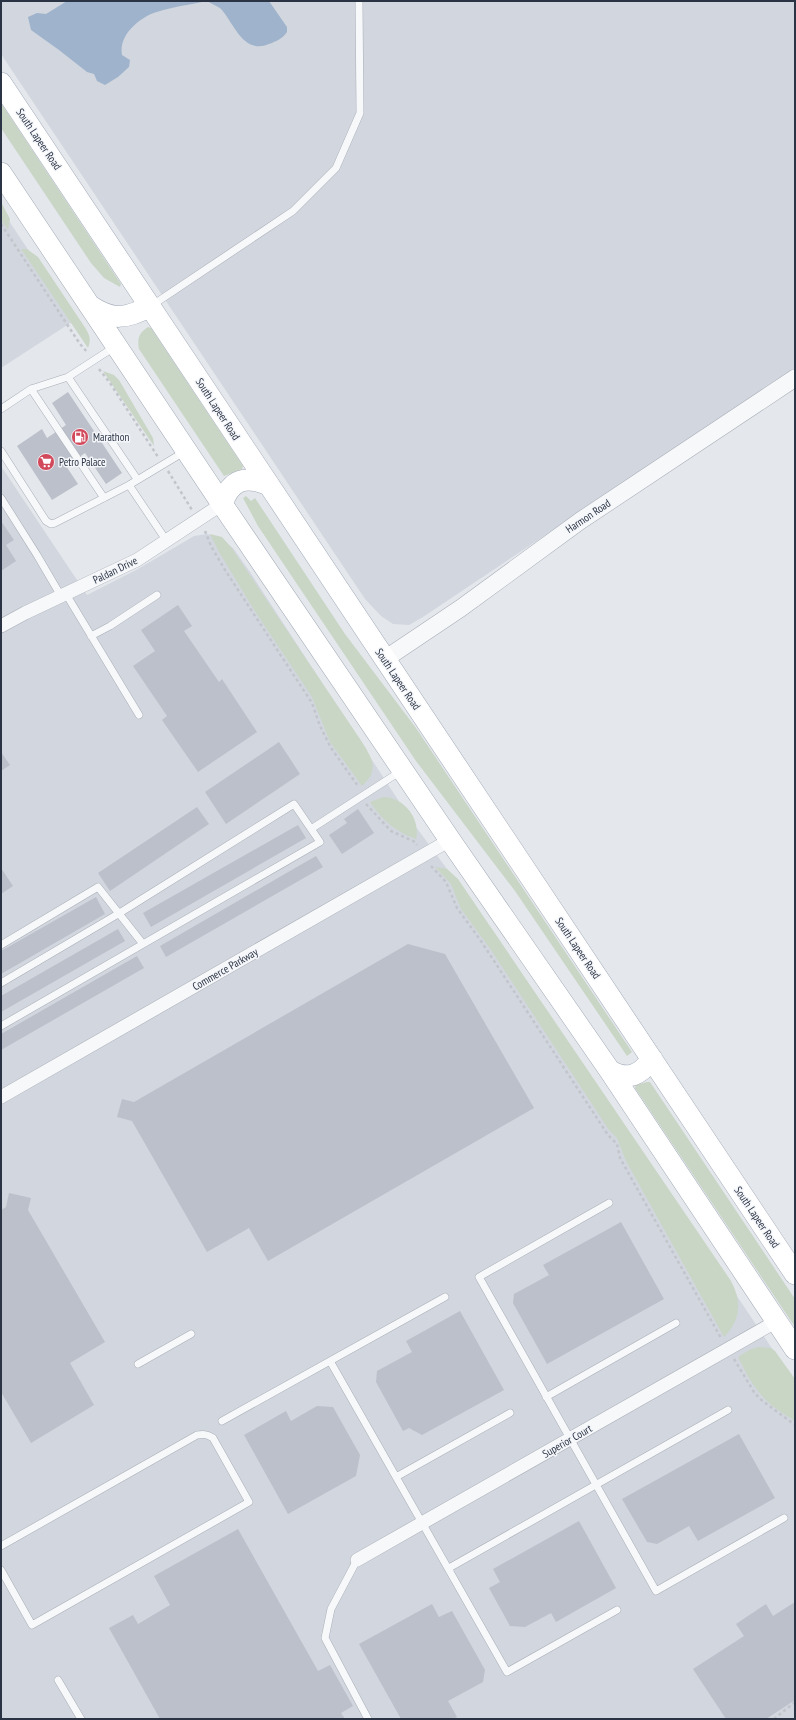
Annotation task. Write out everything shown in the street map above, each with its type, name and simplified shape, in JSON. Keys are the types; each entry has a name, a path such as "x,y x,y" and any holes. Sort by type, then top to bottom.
{"main road":[{"name":"South Lapeer Road","path":"1,83 795,1274"},
{"path":"1,173 186,451 402,770 610,1071 795,1349"},
{"path":"89,304 100,313 124,317 137,313 150,306"},
{"path":"222,504 231,487 239,482 249,479 257,480 269,485"},
{"path":"610,1071 626,1077 634,1075 647,1066 652,1059"}],"street":[{"name":"Harmon Road","path":"384,659 461,608 580,521 795,378"},
{"name":"Paldan Drive","path":"1,626 137,560 222,504"},
{"name":"Commerce Parkway","path":"1,1097 450,840"},
{"name":"Superior Court","path":"356,1560 777,1322"}],"lane":[{"path":"150,306 294,211 336,168 360,113 359,1"},
{"path":"1,409 31,389 68,377 116,346"},
{"path":"68,377 137,479"},
{"path":"31,389 104,498"},
{"path":"1,451 46,521 51,524 129,485 186,451"},
{"path":"129,485 166,540"},
{"path":"1,498 63,595 92,636 139,715"},
{"path":"92,636 157,595"},
{"path":"311,829 402,770"},
{"path":"1,983 118,914 294,804 320,842 1,1026"},
{"path":"1,944 98,887 143,944"},
{"path":"609,1203 479,1277 656,1591 784,1518"},
{"path":"222,1421 445,1296"},
{"path":"546,1397 676,1323"},
{"path":"138,1364 191,1334"},
{"path":"330,1361 507,1672 618,1610"},
{"path":"448,1568 728,1410"},
{"path":"396,1477 510,1413"},
{"path":"1,1546 202,1434 213,1438 249,1502 32,1625 1,1570"},
{"path":"356,1560 331,1609 325,1638 368,1719"},
{"path":"58,1680 81,1719"}],"path":[{"path":"1,224 80,344 87,351"},
{"path":"100,371 110,383 154,451"},
{"path":"173,478 189,505"},
{"path":"206,533 211,546 237,589 312,703 320,726 331,748 360,788"},
{"path":"366,804 390,831 415,842"},
{"path":"432,867 446,882 462,916 481,941 608,1135 616,1141 620,1158 722,1339"},
{"path":"734,1359 760,1399 795,1425"},
{"path":"774,1719 795,1702"}],"shaded area":[{"path":"1,1 795,1 795,368 423,617 409,625 393,624 381,616 365,599 1,54"},
{"path":"1,209 75,320 1,368"},
{"path":"1,466 87,595 138,569 194,536 207,534 218,537 233,548 413,823 498,938 795,1383 795,1719 1,1719"}],"green space":[{"path":"1,103 121,284 120,287 104,278 91,263 1,128"},
{"path":"1,202 10,219 8,230 1,220"},
{"path":"21,249 27,249 38,257 86,329 90,338 88,348"},
{"path":"148,327 151,328 243,466 242,469 224,476 139,349 139,336"},
{"path":"103,371 114,375 119,380 153,438 154,446"},
{"path":"246,496 251,501 255,498 345,634 416,728 632,1052 627,1056 515,891 416,761 258,526 243,498"},
{"path":"210,534 222,537 231,547 366,748 371,759 373,769 368,780 362,786 330,742 312,697 256,613 219,552"},
{"path":"383,797 398,801 409,810 416,824 416,839 402,833 390,825 370,802"},
{"path":"435,867 447,869 458,879 731,1281 737,1296 738,1310 734,1324 724,1337 626,1161 617,1138 609,1130 491,950 461,909 451,884"},
{"path":"650,1082 795,1299 795,1327 635,1088 636,1085"},
{"path":"758,1347 771,1348 775,1351 795,1379 795,1421 773,1407 762,1396 738,1357 749,1350"}],"water":[{"path":"67,1 207,1 152,13 132,27 125,37 122,49 122,55 130,60 129,67 118,77 105,85 97,81 94,74 87,72 31,30 28,17 37,13 46,14"},
{"path":"207,1 269,1 287,27 287,32 279,40 269,44 260,46 252,45 240,36 221,9"}],"building":[{"path":"68,392 122,473 106,484 85,453 66,466 78,484 52,500 17,446 42,429 47,438 66,425 52,403"},
{"path":"1,521 14,540 6,545 16,561 1,571"},
{"path":"178,605 192,626 184,631 219,682 222,679 257,732 198,772 162,720 167,716 133,666 155,651 141,630"},
{"path":"279,742 300,774 226,824 205,792"},
{"path":"1,752 10,765 1,771"},
{"path":"197,807 209,824 110,891 98,873"},
{"path":"358,809 374,833 342,854 329,835 347,823 344,819"},
{"path":"298,825 306,838 151,927 143,913"},
{"path":"316,856 323,867 166,957 160,946"},
{"path":"1,868 13,886 1,894"},
{"path":"96,897 105,914 1,974 1,951"},
{"path":"118,929 125,941 1,1012 1,996"},
{"path":"408,944 445,954 534,1108 268,1261 249,1228 207,1252 132,1121 117,1117 122,1099 134,1102"},
{"path":"137,956 144,968 1,1050 1,1034"},
{"path":"9,1193 31,1198 28,1210 105,1342 70,1363 94,1405 31,1443 1,1392 1,1210 6,1207"},
{"path":"621,1222 664,1299 547,1364 513,1303 514,1294 549,1275 543,1265"},
{"path":"460,1311 504,1390 422,1435 409,1428 403,1431 376,1382 377,1371 412,1352 406,1341"},
{"path":"317,1406 333,1407 360,1455 356,1476 288,1514 244,1435 286,1411 291,1421"},
{"path":"739,1434 775,1498 698,1541 689,1526 657,1544 647,1542 622,1499"},
{"path":"579,1521 616,1588 556,1622 551,1613 525,1627 510,1626 489,1588 500,1582 493,1569"},
{"path":"238,1529 318,1671 330,1665 353,1706 341,1713 345,1719 160,1719 109,1628 133,1615 138,1624 170,1605 154,1576"},
{"path":"795,1602 795,1700 766,1719 726,1719 693,1669 744,1636 736,1624 766,1604 773,1616"},
{"path":"432,1604 439,1617 452,1611 485,1670 483,1682 448,1701 457,1717 453,1719 401,1719 359,1644"}],"place":[{"name":"Marathon","path":"80,437"},
{"name":"Petro Palace","path":"46,462"}]}
